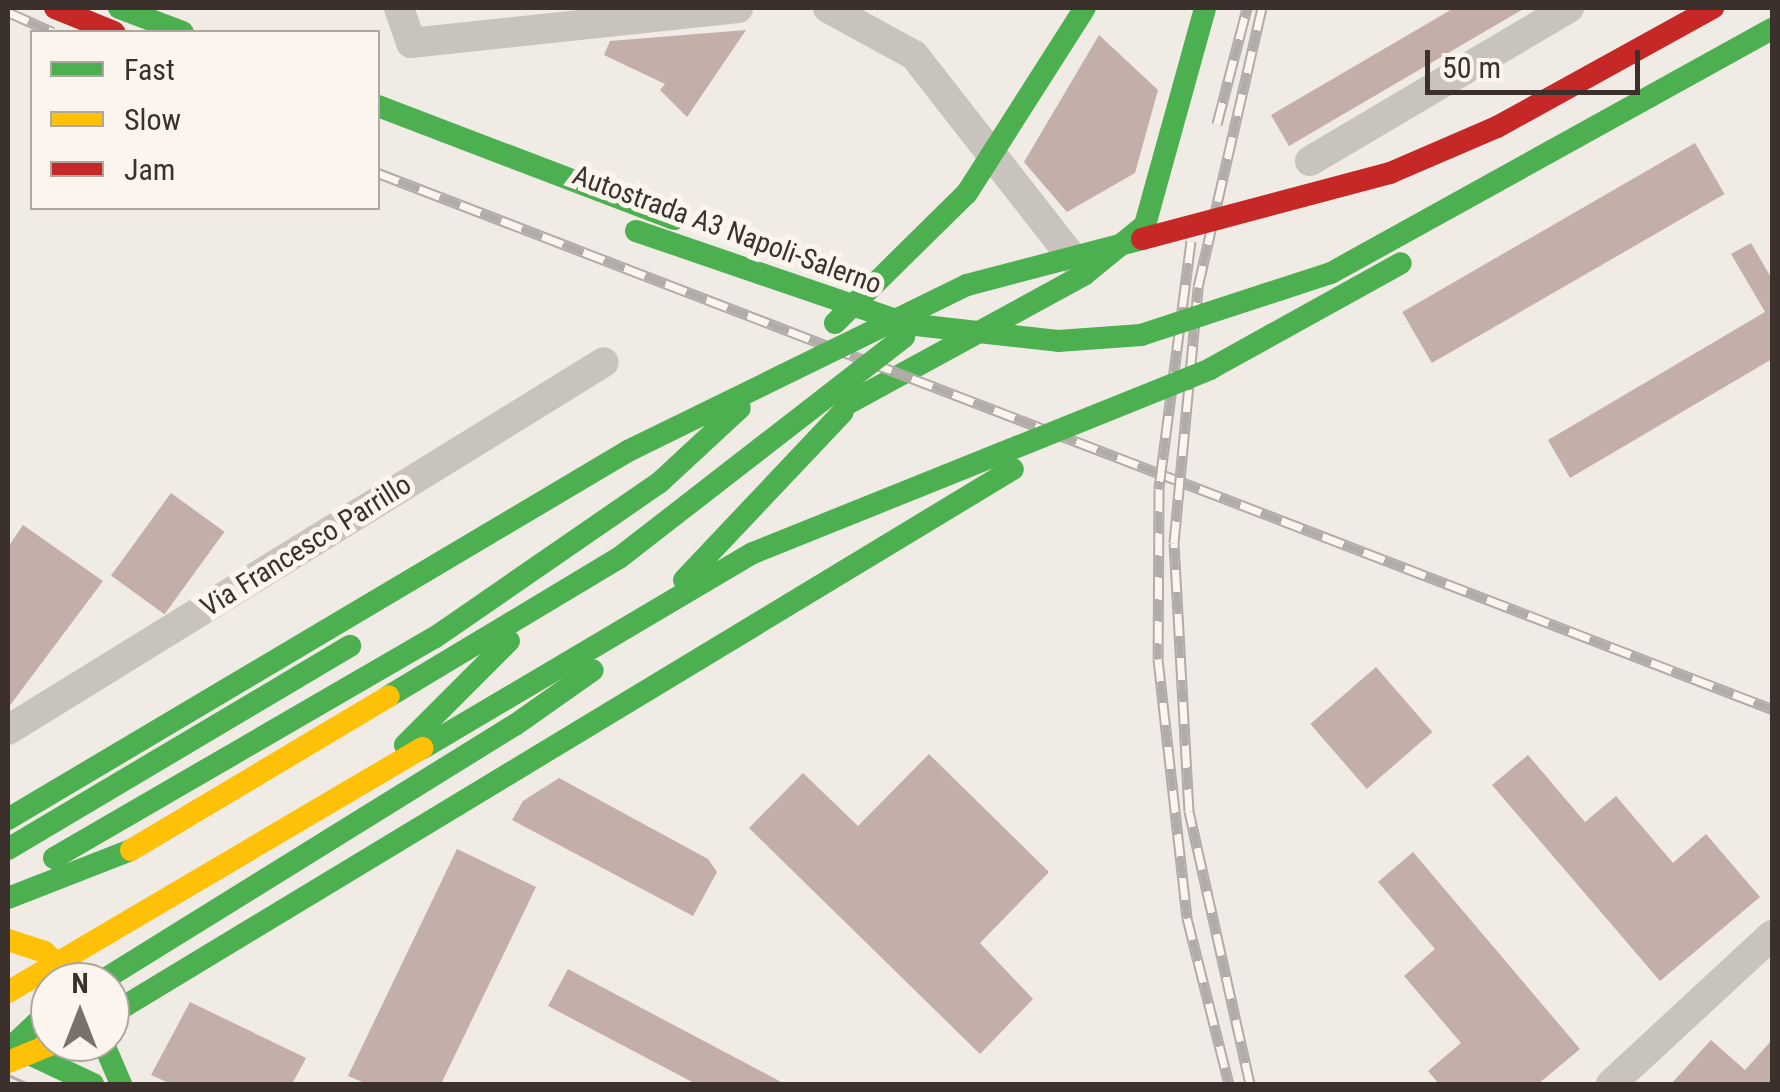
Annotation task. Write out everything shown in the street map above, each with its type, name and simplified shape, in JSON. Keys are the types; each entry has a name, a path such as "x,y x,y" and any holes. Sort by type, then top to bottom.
{"main road":[{"path":"55,8 109,30"},
{"path":"119,8 178,30"},
{"path":"8,882 434,638 659,483 892,272 998,154 1085,8"},
{"path":"130,969 164,937 326,832 453,694 588,574 861,396 1117,253 1159,199 1205,8"},
{"path":"8,819 670,428 903,312 1052,261 1390,173 1497,127 1714,8"},
{"name":"Autostrada A3 Napoli-Salerno","path":"380,107 674,219 937,306 1052,317 1170,306 1323,256 1771,8"},
{"name":"Autostrada A3 Napoli-Salerno","path":"380,134 636,231 908,324 1058,341 1140,334 1316,280 1772,28"},
{"path":"130,1003 1024,462 1210,369 1772,55"},
{"path":"8,898 132,850 602,568 924,324 1052,261"},
{"path":"8,992 753,553 1210,369"},
{"path":"130,963 515,725 614,651 861,396"},
{"path":"8,849 730,416"},
{"path":"8,940 44,952 55,962"},
{"path":"8,1047 30,1028"},
{"path":"65,1062 94,1084"}],"street":[{"path":"400,8 410,42 738,8"},
{"path":"828,8 862,15 914,54 998,154 1084,274"},
{"path":"1310,161 1569,8"},
{"name":"Via Francesco Parrillo","path":"8,730 604,362"},
{"path":"1610,1084 1772,935"}],"building":[{"path":"1454,8 1525,8 1289,146 1271,115"},
{"path":"746,30 687,117 660,90 665,84 604,55 610,41"},
{"path":"1099,35 1158,90 1135,173 1067,212 1024,162"},
{"path":"1695,143 1724,194 1432,363 1402,312"},
{"path":"1751,243 1772,279 1772,359 1570,478 1548,440 1765,312 1731,254"},
{"path":"171,493 224,532 164,614 111,576"},
{"path":"23,525 103,581 8,708 8,547"},
{"path":"1376,667 1432,732 1367,789 1310,724"},
{"path":"929,754 1049,872 980,943 1033,999 980,1054 749,828 803,773 858,826"},
{"path":"1528,755 1585,822 1616,796 1673,863 1706,834 1760,897 1660,981 1492,785"},
{"path":"559,778 708,859 717,872 693,916 512,820 523,801"},
{"path":"457,849 536,887 441,1084 367,1084 348,1076"},
{"path":"1413,852 1580,1049 1538,1084 1439,1084 1428,1071 1461,1043 1404,976 1435,949 1378,882"},
{"path":"568,969 785,1084 696,1084 548,1006"},
{"path":"190,1002 306,1058 292,1084 171,1084 151,1075"},
{"path":"1711,1040 1745,1070 1772,1040 1772,1084 1671,1084"}],"tram line":[{"path":"8,1075 28,1084"}],"railway":[{"path":"1217,124 1247,8"},
{"path":"1250,1084 1189,811 1174,543 1198,287 1262,8"},
{"path":"8,12 48,30"},
{"path":"380,174 1772,709"},
{"path":"1191,241 1159,489 1158,659 1187,918 1229,1084"}],"traffic: fast":[{"path":"119,8 178,30"},
{"path":"835,323 967,193 1085,8"},
{"path":"847,404 1085,274 1145,225 1205,8"},
{"path":"636,231 907,324 1058,341 1141,335 1331,273 1772,29"},
{"path":"380,107 674,219"},
{"path":"8,819 628,451 967,285 1142,239"},
{"path":"1210,369 1401,263"},
{"path":"389,696 619,558 904,337"},
{"path":"423,748 753,553 1210,369"},
{"path":"54,858 434,638 659,483 740,408"},
{"path":"684,580 843,412"},
{"path":"130,1003 1013,469"},
{"path":"405,745 509,641"},
{"path":"8,849 350,646"},
{"path":"515,725 593,670"},
{"path":"130,963 515,725"},
{"path":"8,898 131,850"},
{"path":"8,1050 30,1029"},
{"path":"8,1044 93,1084"},
{"path":"112,1062 121,1084"}],"traffic: slow":[{"path":"131,850 389,696"},
{"path":"8,992 423,748"},
{"path":"8,940 44,952 55,962"},
{"path":"8,1062 30,1053"}],"traffic: jam":[{"path":"55,8 109,30"},
{"path":"1142,239 1390,173 1497,127 1713,8"}]}
